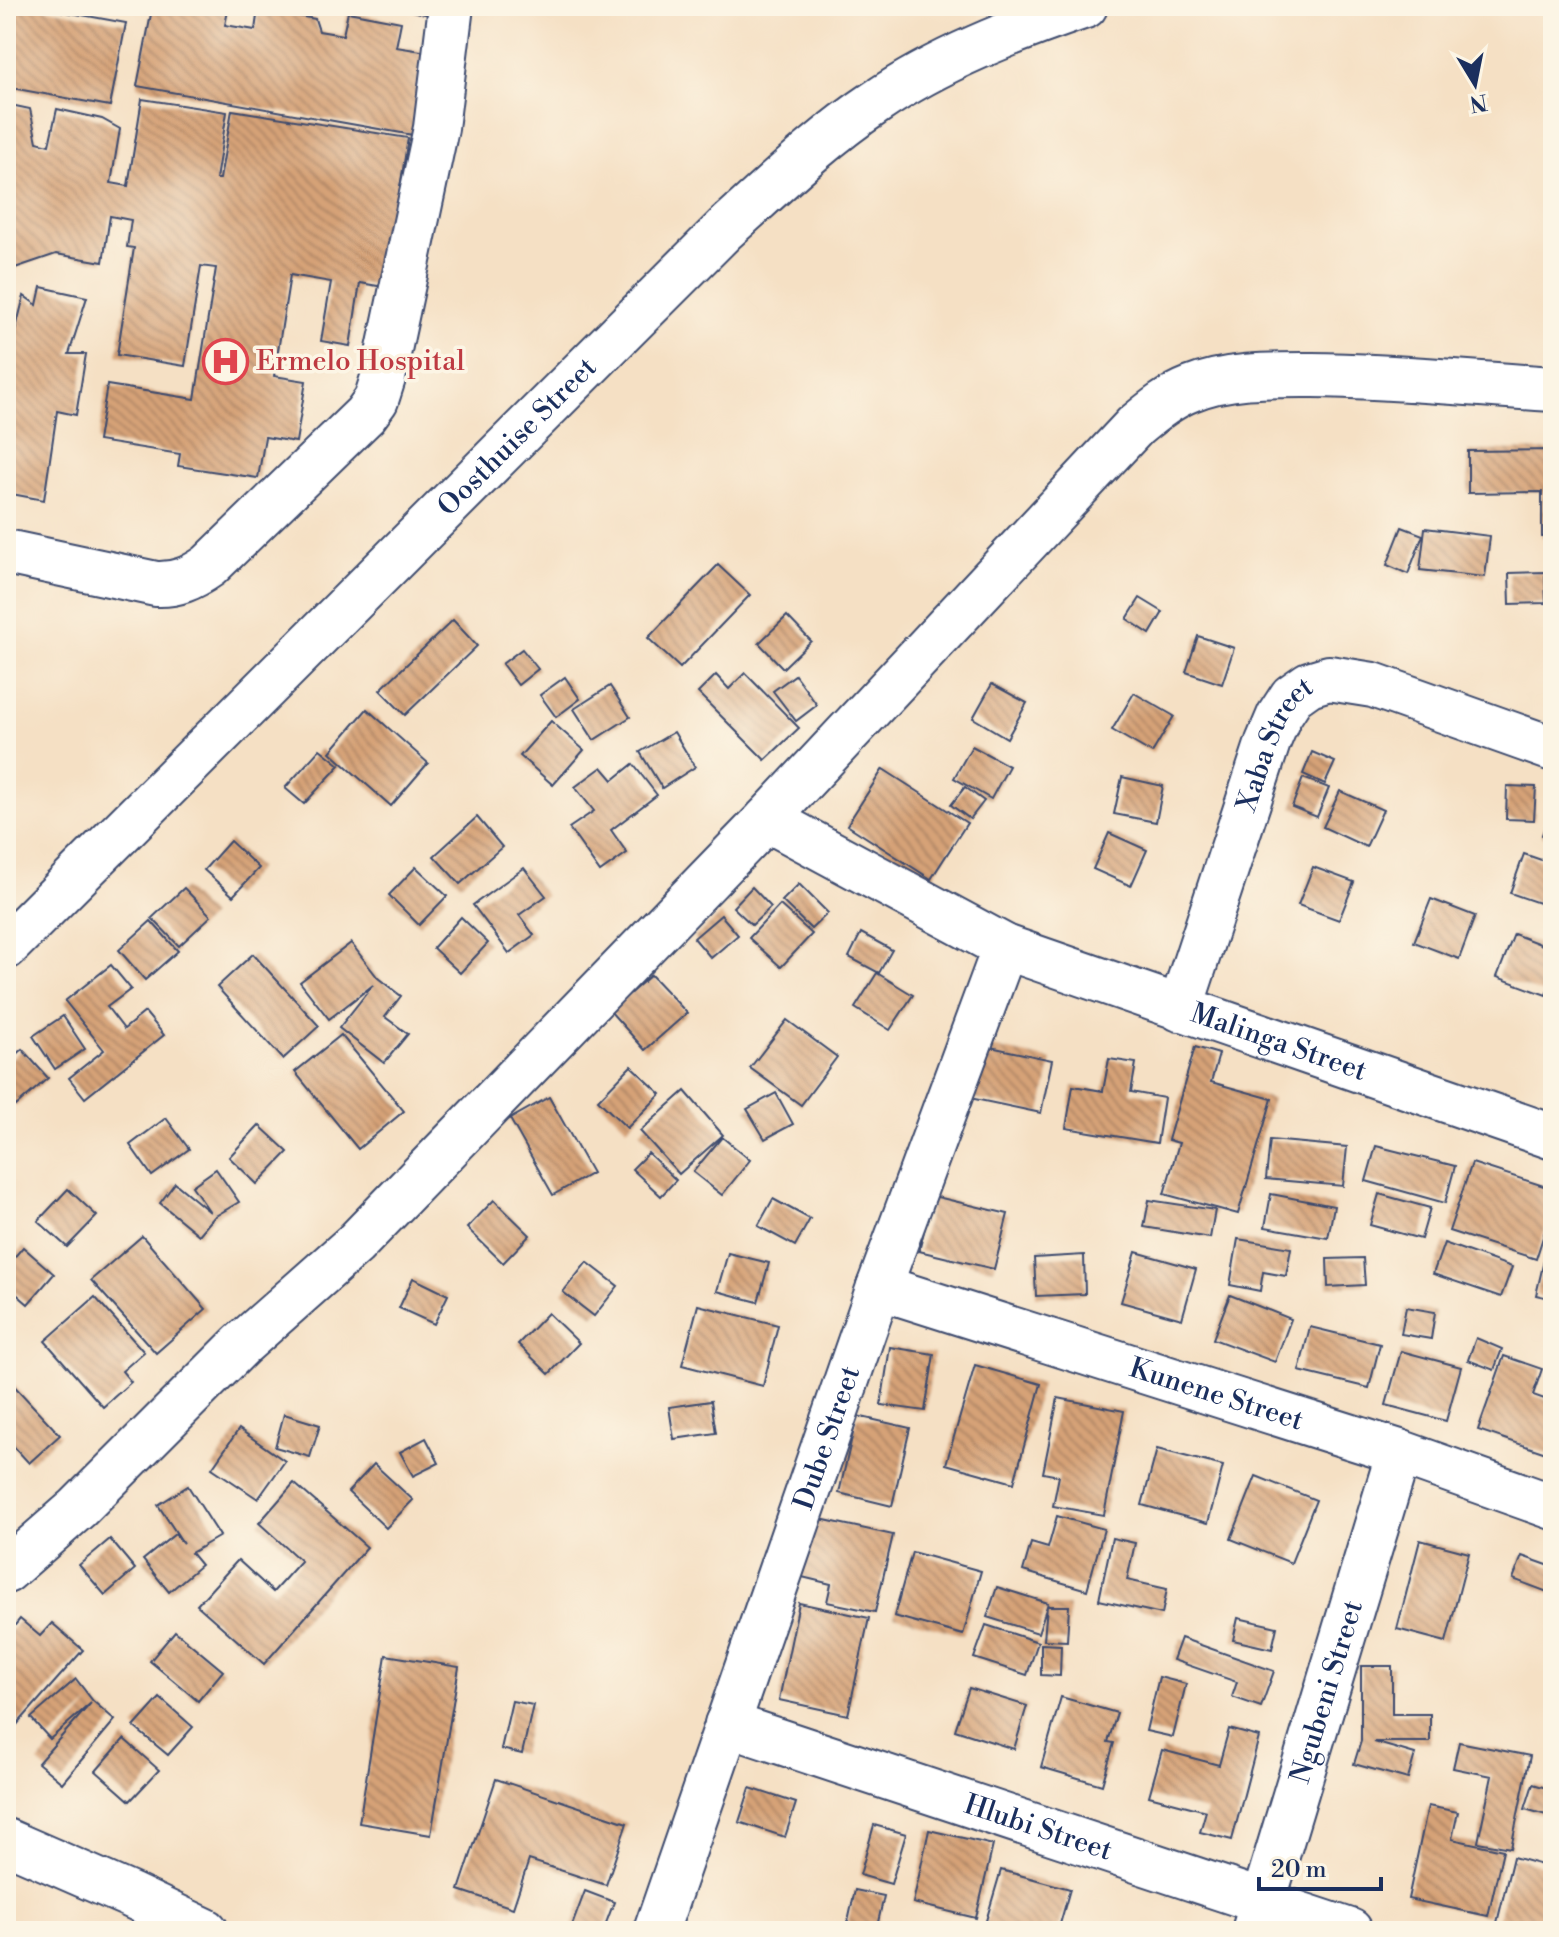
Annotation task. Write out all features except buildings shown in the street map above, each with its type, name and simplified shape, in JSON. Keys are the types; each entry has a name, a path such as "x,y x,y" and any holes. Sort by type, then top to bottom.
{"street":[{"path":"6,552 156,584 169,584 196,575 209,566 365,415 376,400 393,332 436,128 451,6"},
{"name":"Oosthuise Street","path":"6,947 725,229 796,166 874,103 938,64 1013,30 1085,6"},
{"path":"6,1571 78,1508 241,1345 355,1244 767,819 1135,426 1158,407 1191,389 1226,379 1266,375 1356,376 1553,389"},
{"name":"Xaba Street","path":"1180,1009 1268,742 1292,696 1309,684 1329,678 1373,685 1553,749"},
{"name":"Malinga Street","path":"767,819 1005,947 1553,1137"},
{"name":"Dube Street","path":"656,1931 879,1287 1005,947"},
{"name":"Kunene Street","path":"879,1287 1399,1452 1553,1507"},
{"name":"Ngubeni Street","path":"1260,1916 1399,1452"},
{"name":"Hlubi Street","path":"727,1724 1260,1916 1350,1931"},
{"path":"6,1841 206,1931"}],"place":[{"name":"Ermelo Hospital","path":"225,361"}]}
